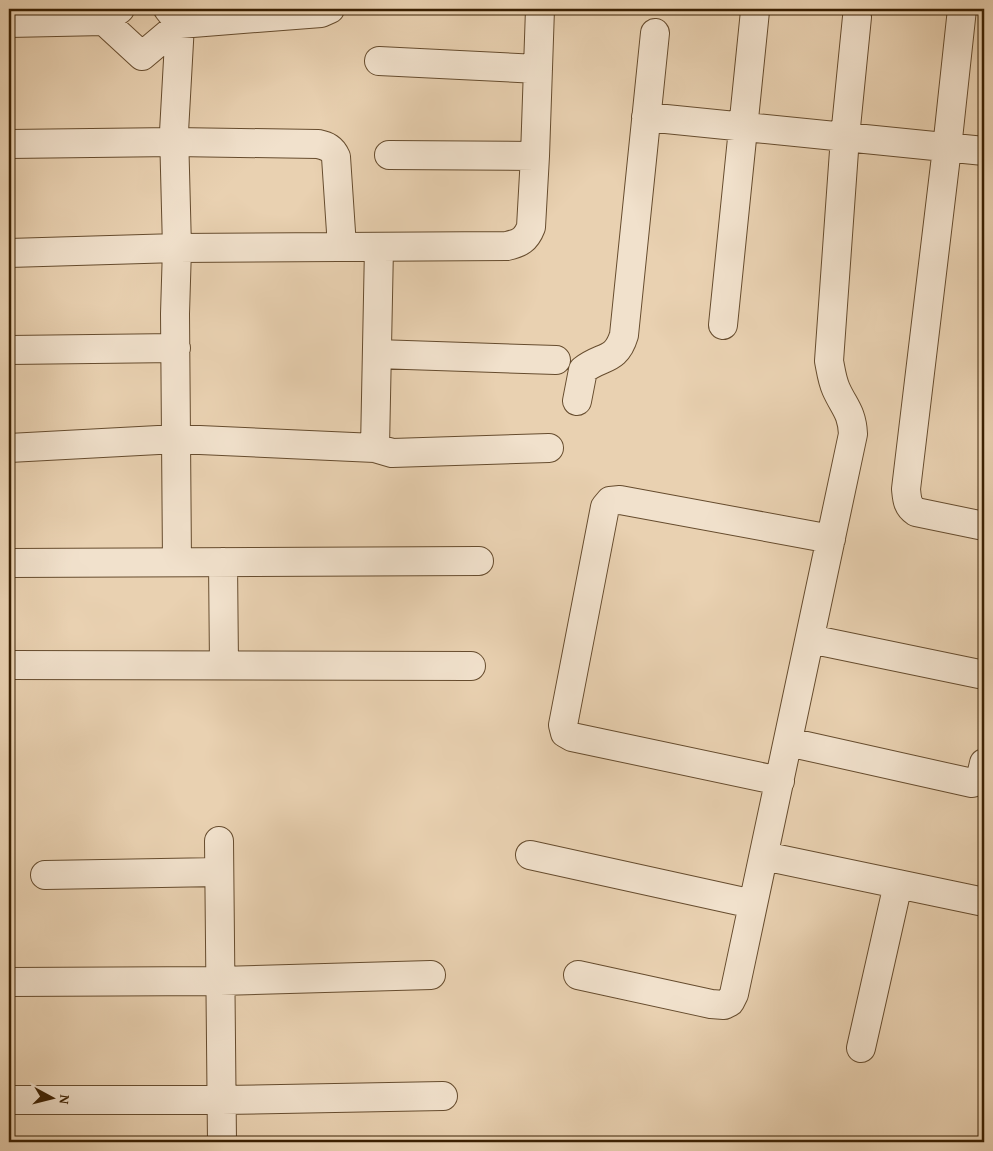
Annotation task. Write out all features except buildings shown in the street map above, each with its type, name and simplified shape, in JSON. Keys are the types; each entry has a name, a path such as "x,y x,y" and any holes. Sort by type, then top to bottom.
{"street":[{"path":"174,16 321,13 330,9"},
{"path":"9,253 177,248 342,248 507,246 518,244 527,238 531,227 540,9"},
{"path":"962,9 906,489 910,508 916,512 984,526"},
{"path":"723,325 755,11"},
{"path":"9,23 112,15 142,56 174,16"},
{"path":"174,16 174,142 177,248 177,562"},
{"path":"578,975 724,1005 730,1002 734,994 853,434 852,422 847,408 836,390 831,376 829,361 845,137 857,17"},
{"path":"577,401 583,370 591,364 616,353 622,344 624,335 655,33"},
{"path":"379,61 538,68"},
{"path":"646,116 984,152"},
{"path":"9,144 174,142 318,144 328,146 334,151 336,157 342,248"},
{"path":"388,154 535,156"},
{"path":"375,448 379,247"},
{"path":"9,350 176,348"},
{"path":"377,354 556,360"},
{"path":"9,448 177,439 375,448 392,453 550,448"},
{"path":"780,782 572,737 565,733 563,724 604,507 610,501 620,500 831,539"},
{"path":"9,563 479,561"},
{"path":"223,562 224,665"},
{"path":"810,639 984,675"},
{"path":"9,665 471,666"},
{"path":"788,742 972,783 978,781 984,763"},
{"path":"219,841 222,1142"},
{"path":"530,855 754,904"},
{"path":"764,856 984,902"},
{"path":"45,874 219,872"},
{"path":"861,1048 898,884"},
{"path":"9,982 220,981 431,974"},
{"path":"9,1100 222,1100 443,1096"}]}
